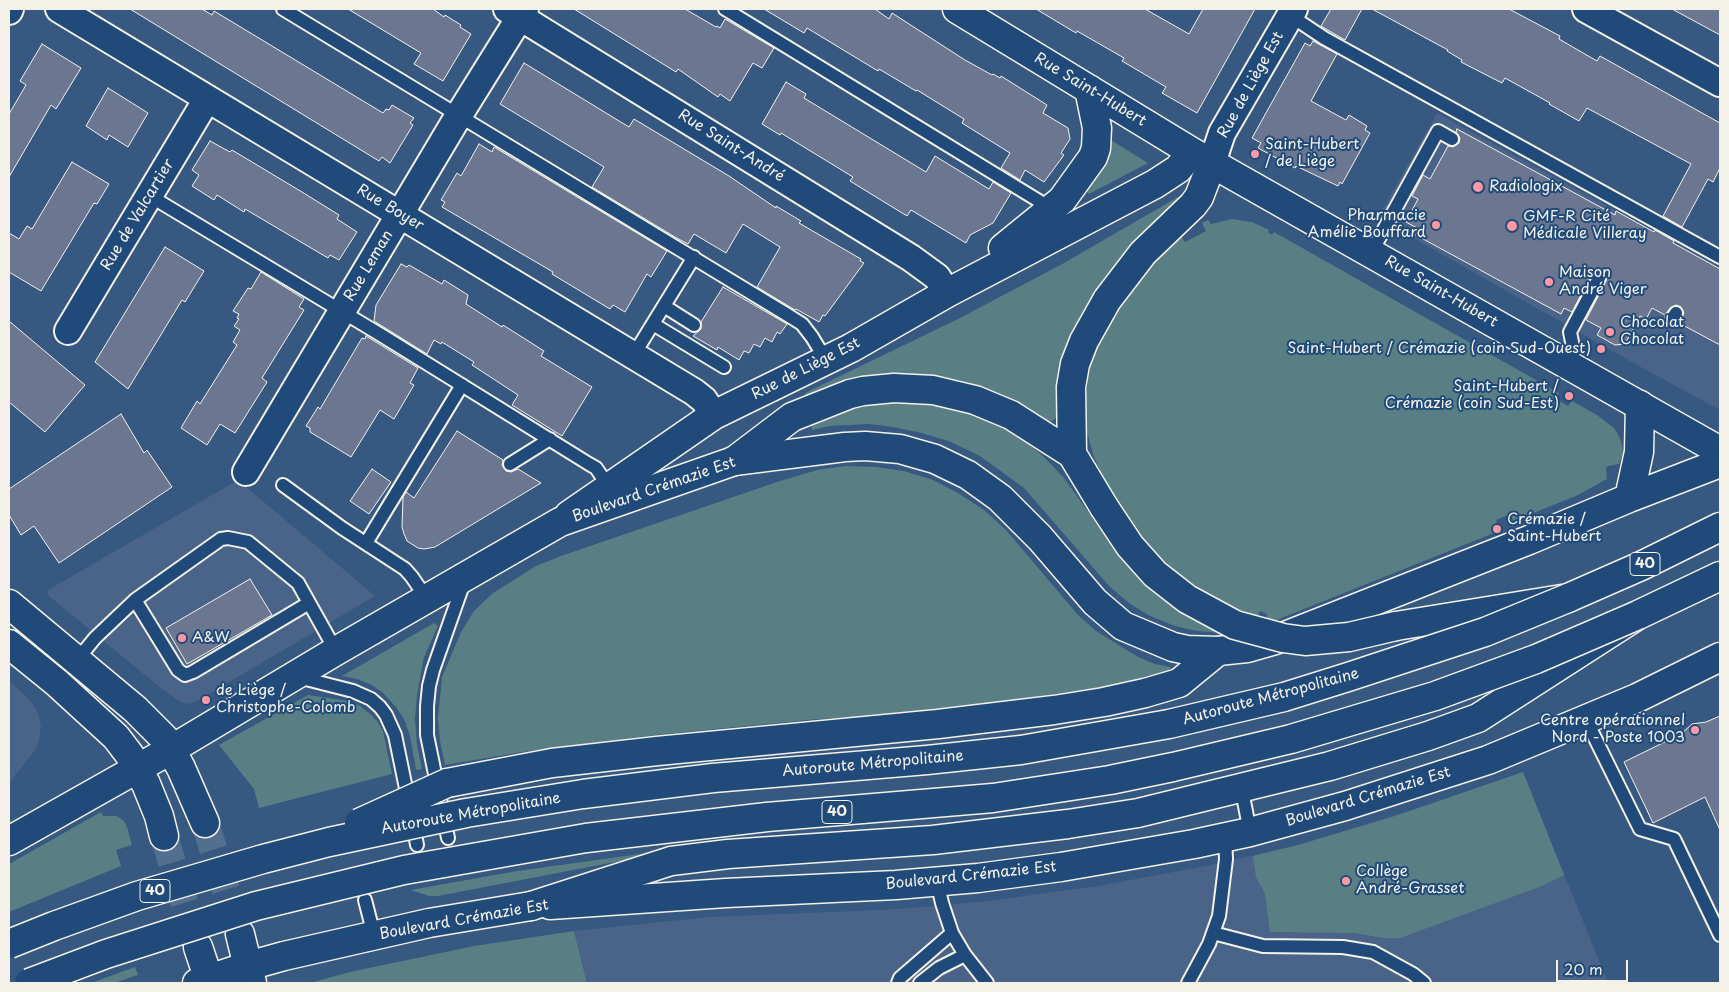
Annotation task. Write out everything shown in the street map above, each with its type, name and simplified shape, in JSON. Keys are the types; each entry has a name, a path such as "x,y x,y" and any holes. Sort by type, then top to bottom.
{"main road":[{"name":"Rue Saint-Hubert","path":"957,9 1202,158 1720,450"},
{"path":"1059,220 1062,200 1087,167 1096,148 1098,128 1089,89"},
{"path":"1072,454 1071,387 1075,364 1084,341 1107,300 1131,268 1157,238 1194,205 1199,196 1202,158"},
{"name":"Rue de Liège Est","path":"427,599 560,522 714,415 851,348 947,293 1059,220 1170,175 1184,164 1202,158"},
{"path":"734,461 792,417 850,394 894,388 933,390 975,400 1011,416 1072,454 1119,531 1143,563 1187,599 1235,625 1258,633 1305,640 1349,637 1396,626 1568,598"},
{"path":"1629,498 1639,452 1640,405"},
{"name":"Boulevard Crémazie Est","path":"560,522 734,461 845,447 865,446 900,449 936,459 968,475 1000,498 1040,538 1095,602 1124,626 1173,647 1187,650 1218,651 1247,648 1275,640 1720,463"},
{"name":"Autoroute Métropolitaine","path":"9,944 137,896 244,864 304,848 448,817 583,794 713,778 1012,751 1169,724 1284,697 1484,632 1641,566 1720,527"},
{"name":"40","path":"29,983 106,954 256,906 413,868 586,838 767,817 992,798 1110,780 1291,739 1419,701 1536,659 1638,615 1720,576"},
{"path":"9,841 172,749 293,676 427,599"},
{"path":"9,604 135,709 164,738 172,749 205,823"},
{"path":"531,906 671,861 755,852 933,840 1068,824 1138,812 1330,766 1413,741 1478,718 1638,615"},
{"path":"9,644 97,718 116,737 138,768 152,798 164,836"},
{"path":"304,848 447,783 552,764 657,751 938,724 1104,702 1179,683 1218,651"},
{"name":"Boulevard Crémazie Est","path":"205,982 250,974 374,935 429,923 531,906 978,878 1061,867 1238,835 1345,806 1488,760 1637,698 1720,657"},
{"path":"240,934 250,974"},
{"path":"198,947 205,982"}],"street":[{"name":"Rue Boyer","path":"59,9 694,392 704,400 714,415"},
{"path":"1586,9 1720,83"},
{"name":"Rue Leman","path":"246,472 459,115 518,11"},
{"name":"Rue Saint-André","path":"518,11 911,258 937,277 947,293"},
{"name":"Rue de Liège Est","path":"1202,158 1222,133 1288,11"},
{"name":"Rue de Valcartier","path":"68,331 207,99"}],"lane":[{"path":"283,9 802,324 826,360"},
{"path":"725,9 1039,201 1059,220"},
{"path":"1288,11 1324,38 1720,257"},
{"path":"1371,253 1438,131 1452,139"},
{"path":"150,196 596,468 609,487"},
{"path":"633,356 694,257"},
{"path":"1556,358 1574,352 1570,332 1599,278"},
{"path":"664,306 694,325"},
{"path":"653,324 724,367"},
{"path":"366,543 462,385"},
{"path":"510,464 550,439"},
{"path":"283,485 405,570 427,599"},
{"path":"76,660 95,638 135,600 221,539 228,538 248,542 298,583 336,651"},
{"path":"448,838 427,736 427,706 433,670 466,576"},
{"path":"135,600 178,670 185,675 194,672 309,604"},
{"path":"293,676 361,694 371,699 386,715 392,725 398,747 417,845"},
{"path":"1586,720 1640,829 1674,839 1720,935"},
{"path":"1188,983 1213,933 1219,916 1226,858 1238,835 1244,802"},
{"path":"937,881 952,933 965,955 986,983"},
{"path":"365,900 374,935"},
{"path":"898,983 900,978 952,933"},
{"path":"1213,933 1263,946 1343,947 1373,952 1413,974 1424,983"},
{"path":"920,983 939,968 965,955"}],"shaded area":[{"path":"1437,113 1720,267 1720,410 1378,218"},
{"path":"238,480 375,596 199,700 186,704 158,686 49,596 48,590"},
{"path":"9,681 31,701 38,713 41,727 36,749 9,783"},
{"name":"Collège André-Grasset","path":"1523,772 1608,983 587,983 574,931 709,917 935,906 1098,886 1211,865 1298,845 1432,804"}],"green space":[{"path":"1109,139 1148,163 1089,194 1085,190"},
{"path":"1178,197 1179,200 1093,302 1072,332 1058,379 1056,418 1049,423 1027,407 1001,394 960,380 935,376 892,375 806,397 805,393 960,318 1064,263"},
{"path":"1232,219 1252,222 1269,230 1268,232 1272,235 1274,232 1559,393 1556,399 1568,406 1572,401 1597,415 1614,428 1619,436 1623,453 1619,464 1608,466 1606,468 1607,479 1576,496 1513,521 1511,514 1496,520 1498,527 1492,529 1494,533 1274,621 1267,619 1267,614 1260,611 1257,617 1255,617 1228,607 1202,593 1177,577 1137,536 1121,510 1103,479 1093,454 1086,428 1085,402 1091,361 1098,343 1110,320 1144,273 1160,254 1181,236 1185,242 1206,231 1202,223 1208,220 1211,224"},
{"path":"886,401 940,404 968,411 995,422 1021,438 1043,456 1064,478 1116,551 1144,582 1168,603 1222,633 1197,631 1175,626 1148,615 1129,603 1110,587 1024,488 980,456 951,442 893,427 869,424 830,426 812,430 811,423 857,405"},
{"path":"845,466 876,467 904,471 933,480 958,493 984,510 1006,530 1078,615 1096,631 1138,657 1155,664 1170,667 1171,671 1137,682 999,702 896,715 818,719 655,735 522,752 445,765 438,718 442,677 461,632 474,611 493,593 536,566 561,556 777,482 817,470"},
{"path":"434,623 438,626 424,657 417,695 415,719 417,745 422,769 416,770 410,736 404,719 395,706 383,693 372,685 342,676"},
{"path":"308,695 348,701 360,706 369,713 383,731 392,774 259,808 254,789 219,745"},
{"path":"1523,772 1564,875 1542,886 1400,938 1384,938 1354,933 1270,932 1265,894 1256,877 1253,856 1298,845 1392,817"},
{"path":"101,812 103,816 117,816 124,821 127,827 132,845 116,850 121,866 9,912 9,864"},
{"path":"698,846 438,896 429,896 411,890 517,871"},
{"path":"574,931 587,983 310,983 350,972 474,946"},
{"path":"135,967 138,975 114,983 91,983"}],"building":[{"path":"130,9 202,9 212,15 214,11 383,113 386,109 389,110 392,105 414,118 410,123 413,125 390,163 382,157 379,161"},
{"path":"348,9 433,9 461,25 460,27 471,34 443,81 414,64 421,53"},
{"path":"574,9 685,9 720,28 725,19 774,48 762,68 753,63 730,101 720,94 718,97 678,69 676,72"},
{"path":"764,9 875,9 889,19 892,13 965,60 992,75 1000,78 1001,76 1047,105 1043,113 1068,128 1070,139 1061,153 1064,155 1044,182 1025,170 1020,180 1001,168 1010,153 962,123 964,119 917,90 879,69 878,71 807,28 804,33"},
{"path":"1036,9 1145,9 1189,34 1203,9 1255,9 1197,113 1162,93 1166,87 1122,61 1124,58 1077,31 1076,33"},
{"path":"1331,9 1362,9 1345,40 1321,26"},
{"path":"1372,9 1509,9 1560,36 1559,39 1597,61 1600,56 1720,123 1720,168 1713,182 1708,179 1682,227 1663,216 1691,164 1587,108 1579,121 1505,78 1502,83 1461,62 1462,60 1448,50"},
{"path":"1672,9 1720,9 1720,35"},
{"path":"1313,41 1337,54 1311,101 1346,120 1349,115 1367,126 1365,130 1370,133 1342,184 1340,182 1338,186 1296,166 1295,168 1258,148 1261,143 1252,138 1305,43 1310,46"},
{"path":"42,44 81,68 56,109 51,105 9,177 9,114 26,85 20,81"},
{"path":"524,63 629,127 634,119 729,176 776,208 776,206 801,221 799,223 861,259 860,261 864,263 819,322 795,310 757,287 780,247 743,224 726,253 694,234 688,244 592,187 604,167 500,104"},
{"path":"786,82 806,94 804,98 926,172 935,156 989,189 993,182 1011,193 993,223 970,235 966,243 911,210 907,216 850,181 853,177 781,133 780,135 762,124"},
{"path":"108,88 148,113 128,147 109,135 107,140 86,126"},
{"path":"1457,129 1615,215 1616,211 1654,232 1655,230 1674,241 1673,243 1720,269 1720,345 1679,323 1684,313 1681,307 1676,305 1670,308 1665,315 1652,308 1646,319 1640,316 1625,344 1615,345 1597,335 1601,328 1586,320 1606,281 1606,274 1603,271 1598,270 1592,274 1572,312 1564,308 1561,314 1414,234 1417,228 1406,222 1418,199 1412,196 1423,175 1430,179 1448,146 1453,147 1459,143 1460,138 1456,132"},
{"path":"210,141 230,152 232,150 339,215 337,219 357,232 339,260 330,255 328,258 245,209 244,212 217,195 214,200 192,186 199,175 192,170"},
{"path":"479,144 492,152 494,147 667,251 651,277 647,274 625,312 613,305 610,309 552,274 553,272 442,207 445,202 441,200 457,173 461,176"},
{"path":"72,162 109,184 97,204 94,203 41,291 9,272 9,233 19,239 27,226 32,229"},
{"path":"165,247 204,271 185,302 182,300 128,389 95,362"},
{"path":"401,264 407,267 409,265 442,284 444,280 468,295 466,304 544,351 541,356 592,387 562,436 512,405 518,395 472,365 474,362 442,342 441,344 434,340 427,354 374,321 376,305"},
{"path":"261,272 304,299 299,307 304,310 262,378 267,382 235,433 220,424 207,445 181,428 197,401 200,404 237,345 233,342 240,330 234,326 239,319 237,318 239,314 233,311 248,288 251,289"},
{"path":"723,287 787,324 780,334 777,332 772,342 765,338 760,347 754,344 749,353 744,351 739,360 718,347 717,350 693,336 701,329 701,322"},
{"path":"9,321 85,385 45,432 9,402"},
{"path":"366,336 418,368 410,383 414,385 394,419 380,410 351,457 310,432 310,428 306,426 318,407 320,409 362,338 365,339"},
{"path":"121,414 144,453 147,450 172,487 59,563 34,526 21,535 9,515 9,489"},
{"path":"457,431 503,460 502,465 506,471 511,472 518,469 541,483 435,547 418,548 407,541 404,534 402,527 403,497 406,492 414,498"},
{"path":"372,469 391,482 369,514 350,501"},
{"path":"250,579 272,615 187,664 166,628"},
{"path":"1720,716 1720,830 1705,797 1653,823 1624,762 1681,734 1692,724 1706,722"}],"tunnel":[{"path":"205,823 240,934"},
{"path":"164,836 198,947"}],"place":[{"name":"Saint-Hubert / de Liège","path":"1255,154"},
{"name":"Radiologix","path":"1478,187"},
{"name":"Pharmacie Amélie Bouffard","path":"1436,225"},
{"name":"GMF-R Cité Médicale Villeray","path":"1512,226"},
{"name":"Maison André Viger","path":"1549,282"},
{"name":"Chocolat Chocolat","path":"1610,332"},
{"name":"Saint-Hubert / Crémazie (coin Sud-Ouest)","path":"1601,349"},
{"name":"Saint-Hubert / Crémazie (coin Sud-Est)","path":"1569,396"},
{"name":"Crémazie / Saint-Hubert","path":"1497,529"},
{"name":"A&W","path":"182,638"},
{"name":"de Liège / Christophe-Colomb","path":"206,700"},
{"name":"Centre opérationnel Nord - Poste 1003","path":"1695,730"},
{"name":"Collège André-Grasset","path":"1346,881"}]}
